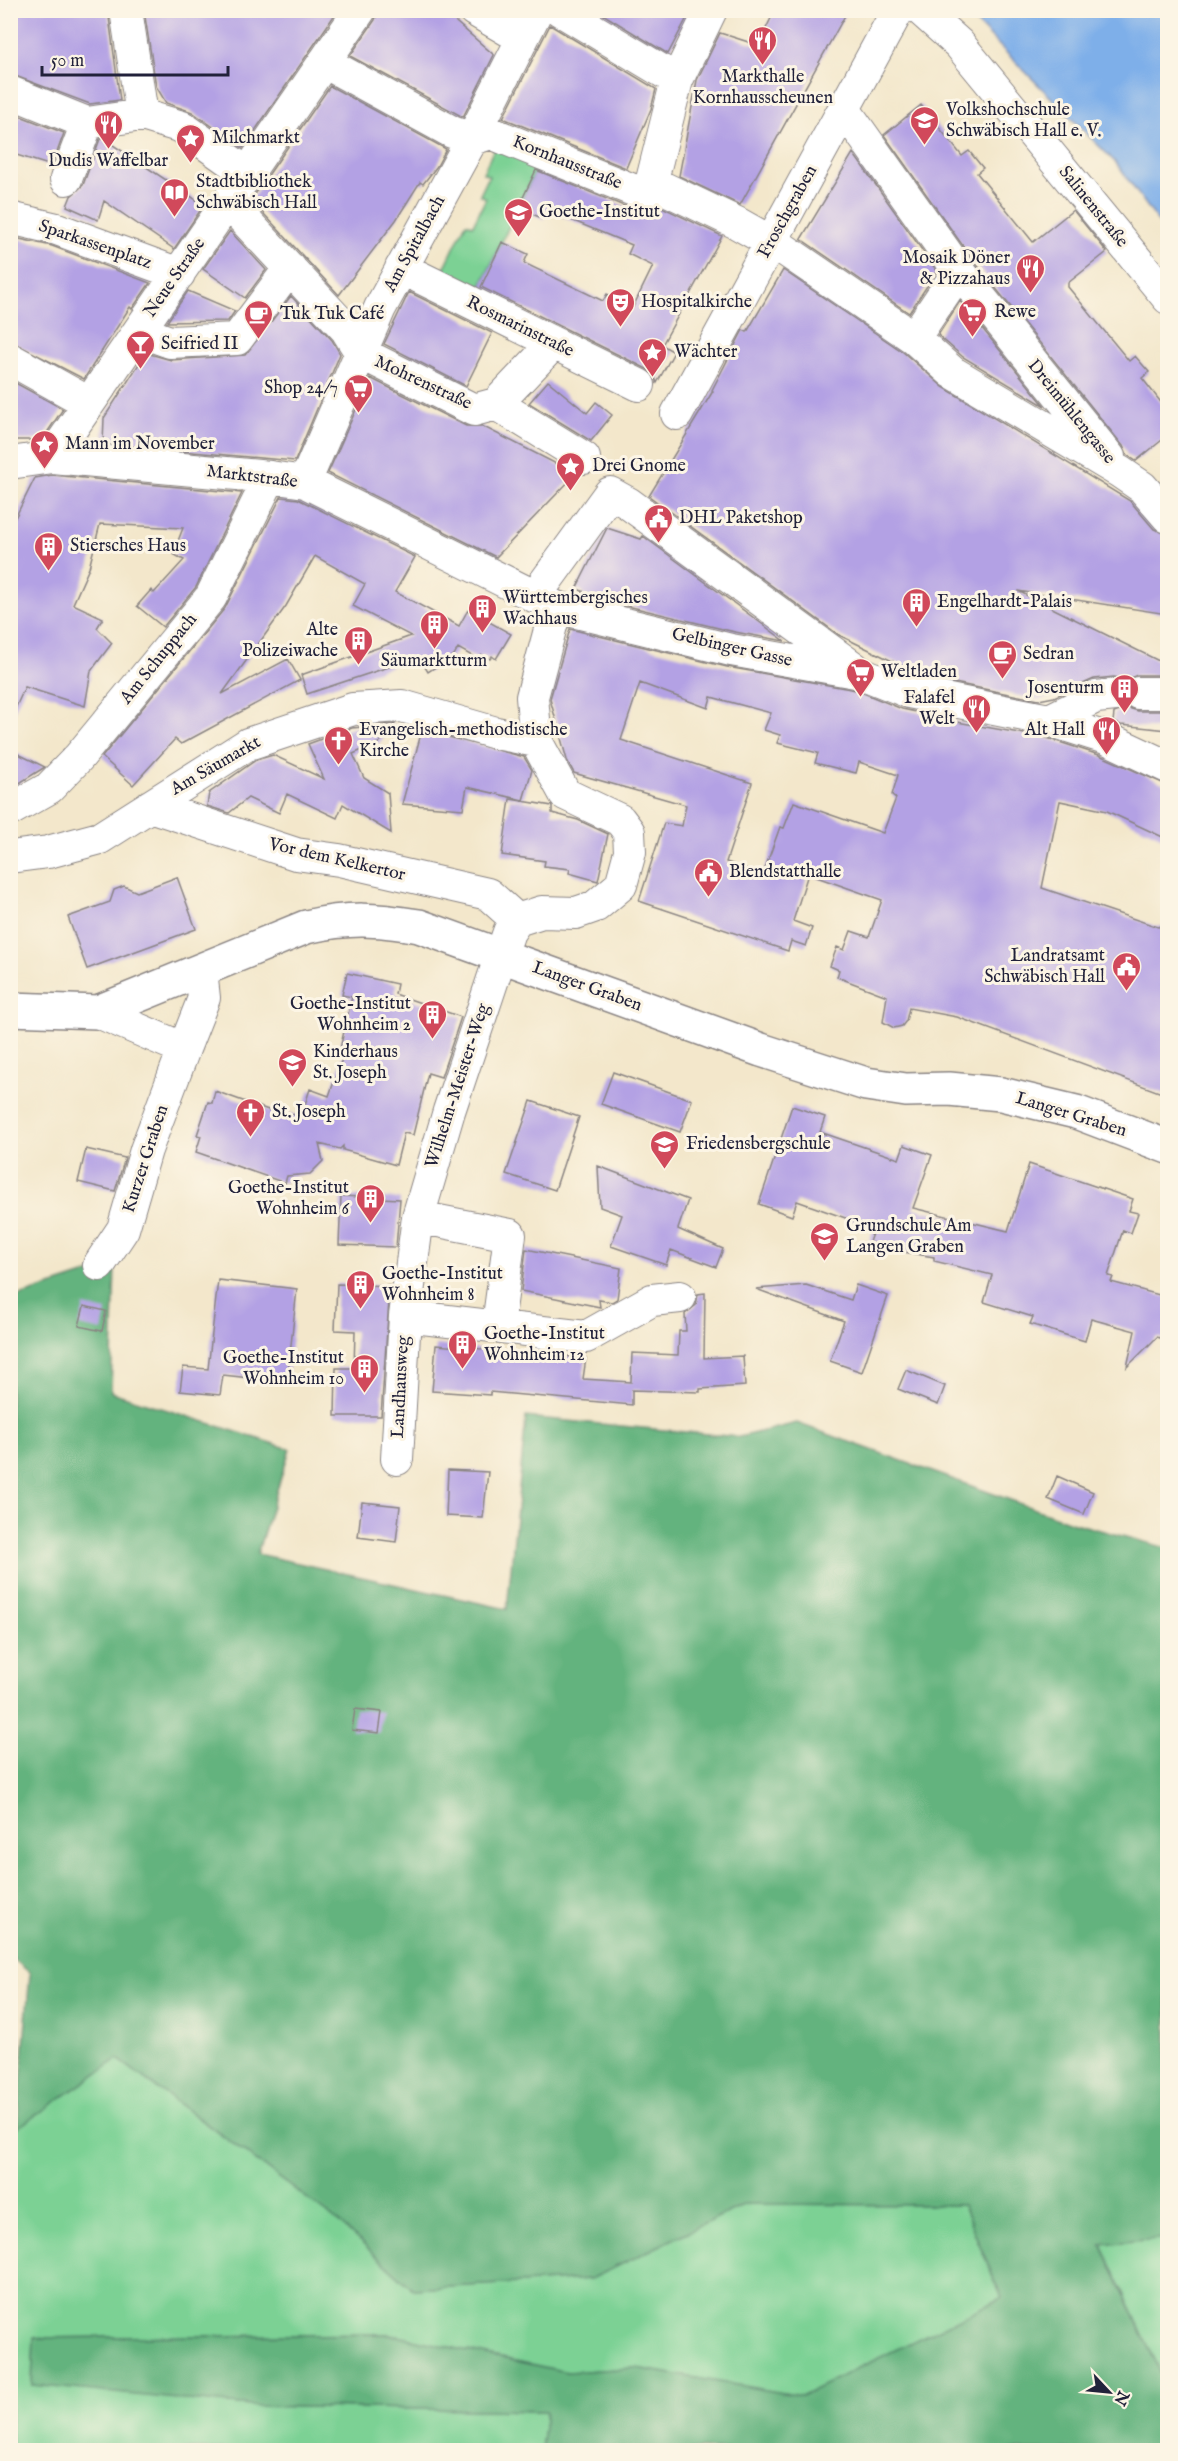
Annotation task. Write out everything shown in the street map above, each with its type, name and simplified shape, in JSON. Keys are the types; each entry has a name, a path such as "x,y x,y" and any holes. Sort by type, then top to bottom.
{"main road":[{"name":"Langer Graben","path":"10,1009 98,1012 306,927 337,920 365,918 419,926 761,1050 866,1084 906,1090 949,1089 1001,1094 1076,1112 1167,1147"}],"street":[{"path":"126,10 142,115"},
{"name":"Neue Straße","path":"52,458 360,10"},
{"path":"474,10 522,38"},
{"name":"Am Spitalbach","path":"305,482 401,268 472,139 537,10"},
{"path":"560,10 677,80"},
{"path":"711,10 677,80 652,183 737,223 770,244"},
{"name":"Froschgraben","path":"677,414 898,10"},
{"name":"Salinenstraße","path":"921,10 960,44 1167,298"},
{"path":"324,62 452,132 472,139"},
{"path":"10,92 87,123 142,115 182,127 247,173"},
{"name":"Dreimühlengasse","path":"844,109 959,271 1120,472"},
{"path":"66,179 87,123"},
{"name":"Kornhausstraße","path":"472,139 491,133 648,196 652,183"},
{"name":"Mohrenstraße","path":"228,202 346,329 361,353 474,410 496,404 553,344"},
{"name":"Sparkassenplatz","path":"10,218 57,230 179,274"},
{"name":"Dreimühlengasse","path":"770,244 785,250 914,338 952,372 1120,472"},
{"path":"139,331 170,342 237,339 290,268"},
{"name":"Rosmarinstraße","path":"401,268 639,385"},
{"path":"914,338 959,271"},
{"path":"10,359 89,403"},
{"path":"496,404 584,458"},
{"name":"Marktstraße","path":"10,463 52,458 305,482 545,602"},
{"path":"1120,472 1163,503"},
{"name":"Am Schuppach","path":"10,810 49,788 79,758 211,597 270,477"},
{"name":"Gelbinger Gasse","path":"861,673 628,502 610,493 582,529 545,602 731,650 861,673 909,692 1049,720 1106,738 1167,767"},
{"path":"501,955 509,932 517,920 542,912 576,913 596,906 621,885 630,852 629,832 620,820 565,794 544,761 536,741 532,697 545,602"},
{"path":"1049,720 1096,698 1140,694"},
{"name":"Am Säumarkt","path":"10,857 48,852 100,838 248,744 353,708 402,706 496,733 536,741"},
{"name":"Vor dem Kelkertor","path":"150,806 225,833 296,854 339,860 488,894 517,920"},
{"name":"Wilhelm-Meister-Weg","path":"405,1316 418,1217 449,1111 501,955"},
{"name":"Kurzer Graben","path":"99,1265 123,1229 146,1150 204,998 201,971"},
{"path":"98,1012 184,1049"},
{"path":"418,1217 510,1234 498,1325"},
{"path":"405,1316 586,1337 652,1300 680,1297"},
{"name":"Landhausweg","path":"397,1459 405,1316"}],"green space":[{"path":"498,140 541,159 480,288 443,271 466,223 473,225 486,198 480,195 489,176 483,173"},
{"path":"115,1265 111,1392 290,1449 257,1554 507,1609 526,1417 739,1437 797,1423 1074,1523 1167,1548 1167,2238 1101,2244 1167,2387 1167,2450 541,2450 546,2411 251,2406 32,2385 34,2338 388,2334 567,2372 636,2368 801,2396 1002,2298 963,2205 745,2204 591,2279 413,2289 335,2219 118,2059 17,2128 30,1973 10,1956 10,1299"},
{"path":"118,2059 335,2219 413,2289 591,2279 745,2204 963,2205 1002,2298 801,2396 636,2368 567,2372 388,2334 34,2338 32,2384 251,2406 546,2411 541,2450 11,2450 11,2139 17,2128"},
{"path":"1167,2238 1167,2387 1101,2243"}],"water":[{"path":"965,11 1167,11 1167,234 1116,163"}],"building":[{"path":"10,10 108,10 120,100 90,104 10,74"},
{"path":"144,10 338,10 243,148 192,112 166,103 156,86"},
{"path":"378,10 442,10 494,55 463,117 350,56 375,20"},
{"path":"596,10 691,10 668,54"},
{"path":"775,10 848,10 740,205 679,176 697,80 720,33 758,45"},
{"path":"550,25 656,89 651,109 626,168 503,118"},
{"path":"330,86 446,149 437,166 423,184 420,182 396,220 339,295 251,200"},
{"path":"921,105 962,156 969,151 983,168 977,173 1033,242 1073,210 1107,252 1068,283 1068,287 1129,361 1135,356 1149,372 1142,378 1167,410 1167,436 1136,461 1127,455 1123,446 973,260 884,135"},
{"path":"10,112 64,133 52,166 10,153"},
{"path":"100,139 104,139 204,205 174,249 104,201 98,220 67,206 71,196 83,185"},
{"path":"853,153 937,271 909,313 801,239"},
{"path":"536,170 641,213 652,213 662,207 722,236 662,345 674,352 657,383 654,375 647,369 481,287 502,242 528,254 524,263 603,301 607,294 633,307 653,266 628,254 632,245 547,210 544,219 518,208"},
{"path":"230,231 266,270 245,298 203,269"},
{"path":"10,237 52,246 150,283 132,309 130,307 84,379 10,341"},
{"path":"783,270 903,352 943,387 1130,501 1154,529 1167,534 1167,614 1018,591 1167,665 1167,675 1137,675 1126,680 1114,677 1094,679 1054,697 1039,700 925,677 839,635 649,496 713,391 743,330 747,332"},
{"path":"188,291 235,311 228,321 167,322"},
{"path":"409,292 492,333 466,386 384,344"},
{"path":"291,296 332,340 340,354 295,461 103,444 104,418 146,353 171,360 245,355"},
{"path":"960,301 1045,406 963,357 938,335"},
{"path":"370,378 466,426 482,426 576,474 496,557 328,473"},
{"path":"10,380 63,409 42,440 10,440"},
{"path":"548,381 587,413 596,402 612,415 591,441 529,403"},
{"path":"52,475 242,493 196,587 163,627 137,606 151,590 154,593 184,560 173,554 183,528 100,524 89,568 73,604 103,618 97,628 112,643 91,671 85,706 25,687 10,720 10,528 35,478"},
{"path":"281,497 298,499 415,557 395,592 459,626 468,610 511,634 496,659 482,655 479,660 458,648 454,655 428,672 419,657 307,694 301,675 411,636 353,606 365,584 315,556 286,606 222,694 288,659 300,680 181,744 175,739 133,785 102,757 225,608"},
{"path":"607,528 641,539 643,536 785,641 735,632 582,595 583,591 576,589"},
{"path":"570,629 727,667 856,690 902,709 930,715 923,716 1047,738 1099,755 1167,785 1167,839 1107,811 1060,801 1042,888 1158,927 1167,925 1167,1095 957,1017 909,1008 906,1021 902,1026 894,1028 883,1022 887,996 837,977 839,970 830,966 837,947 844,950 851,931 869,937 882,900 808,874 793,921 812,928 806,946 791,941 788,951 639,901 664,823 682,826 686,805 574,773 567,760 550,699","holes":["640,683 708,708 711,697 771,713 764,730 780,735 777,743 818,753 815,763 856,773 859,762 898,775 892,795 896,798 883,833 794,802 784,828 780,827 763,874 726,862 752,783 621,740"]},
{"path":"1128,708 1138,711 1167,711 1167,730 1113,722 1114,713"},
{"path":"395,724 379,743 353,754 364,778 388,793 391,833 343,804 337,818 287,794 279,813 248,798 229,813 207,806 209,793 256,760 273,755 324,779 308,744 352,728"},
{"path":"422,730 524,757 532,770 523,800 467,787 463,809 402,804"},
{"path":"10,750 45,767 10,789"},
{"path":"510,799 552,806 552,813 578,820 608,834 598,881 569,873 570,869 544,866 545,861 502,855"},
{"path":"177,877 196,929 87,969 68,917 110,902 114,890 124,886 137,892"},
{"path":"347,973 397,984 395,994 461,1017 441,1077 428,1073 413,1135 404,1133 396,1165 343,1150 343,1146 340,1149 319,1144 323,1161 310,1174 287,1176 285,1183 196,1152 201,1136 197,1135 208,1102 212,1103 215,1091 288,1117 289,1113 301,1117 310,1089 329,1096 344,1053 339,1053 352,997 342,995"},
{"path":"613,1072 692,1100 680,1132 601,1104"},
{"path":"531,1101 579,1117 555,1190 506,1174"},
{"path":"792,1106 825,1117 820,1132 899,1159 904,1145 932,1155 913,1208 1008,1231 1029,1164 1133,1199 1129,1211 1138,1213 1131,1233 1123,1230 1108,1276 1113,1277 1111,1282 1167,1297 1167,1340 1157,1337 1127,1367 1135,1331 1091,1319 1085,1341 1030,1324 1033,1317 984,1302 992,1275 934,1261 934,1257 898,1251 869,1242 874,1228 797,1201 792,1216 759,1204"},
{"path":"86,1149 125,1158 115,1191 78,1182"},
{"path":"598,1166 688,1200 678,1229 723,1249 716,1267 671,1250 666,1265 611,1246 622,1215 600,1207"},
{"name":"Goethe-Institut Wohnheim 6","path":"341,1196 400,1199 396,1247 339,1245"},
{"path":"526,1249 621,1268 617,1299 612,1302 599,1300 600,1307 521,1291"},
{"path":"218,1280 297,1289 287,1382 223,1375 220,1395 180,1391 183,1367 208,1369"},
{"path":"337,1284 390,1286 381,1416 335,1416 336,1368 354,1368 355,1331 335,1330"},
{"path":"806,1285 851,1300 856,1285 888,1296 862,1372 830,1361 844,1321 756,1289"},
{"path":"705,1293 704,1358 743,1356 745,1386 700,1389 700,1392 632,1390 632,1405 490,1392 490,1395 432,1391 436,1345 586,1358 583,1379 631,1382 632,1353 678,1355 679,1331 686,1331 685,1314 696,1305 698,1294"},
{"path":"84,1306 106,1311 102,1331 79,1326"},
{"path":"906,1370 945,1386 938,1405 898,1389"},
{"path":"448,1470 488,1472 483,1518 446,1516"},
{"path":"1057,1476 1093,1492 1084,1514 1048,1499"},
{"path":"362,1502 400,1506 396,1542 358,1537"},
{"path":"355,1709 382,1712 379,1733 352,1730"}],"place":[{"name":"Markthalle Kornhausscheunen","path":"763,66"},
{"name":"Volkshochschule Schwäbisch Hall e. V.","path":"925,146"},
{"name":"Dudis Waffelbar","path":"108,150"},
{"name":"Milchmarkt","path":"191,164"},
{"name":"Stadtbibliothek Schwäbisch Hall","path":"175,218"},
{"name":"Goethe-Institut","path":"518,238"},
{"name":"Mosaik Döner & Pizzahaus","path":"1031,294"},
{"name":"Hospitalkirche","path":"620,328"},
{"name":"Rewe","path":"973,338"},
{"name":"Tuk Tuk Café","path":"259,340"},
{"name":"Seifried II","path":"140,370"},
{"name":"Wächter","path":"653,378"},
{"name":"Shop 24/7","path":"359,414"},
{"name":"Mann im November","path":"44,470"},
{"name":"Drei Gnome","path":"571,492"},
{"name":"DHL Paketshop","path":"658,544"},
{"name":"Stiersches Haus","path":"49,572"},
{"name":"Engelhardt-Palais","path":"916,628"},
{"name":"Württembergisches Wachhaus","path":"482,634"},
{"name":"Säumarktturm","path":"434,650"},
{"name":"Alte Polizeiwache","path":"359,666"},
{"name":"Sedran","path":"1002,680"},
{"name":"Weltladen","path":"860,698"},
{"name":"Josenturm","path":"1125,714"},
{"name":"Falafel Welt","path":"976,734"},
{"name":"Alt Hall","path":"1106,756"},
{"name":"Evangelisch-methodistische Kirche","path":"338,766"},
{"name":"Blendstatthalle","path":"708,898"},
{"name":"Landratsamt Schwäbisch Hall","path":"1126,992"},
{"name":"Goethe-Institut Wohnheim 2","path":"432,1040"},
{"name":"Kinderhaus St. Joseph","path":"292,1088"},
{"name":"St. Joseph","path":"251,1138"},
{"name":"Friedensbergschule","path":"665,1170"},
{"name":"Goethe-Institut Wohnheim 6","path":"370,1224"},
{"name":"Grundschule Am Langen Graben","path":"825,1262"},
{"name":"Goethe-Institut Wohnheim 8","path":"361,1310"},
{"name":"Goethe-Institut Wohnheim 12","path":"463,1370"},
{"name":"Goethe-Institut Wohnheim 10","path":"365,1394"}]}
